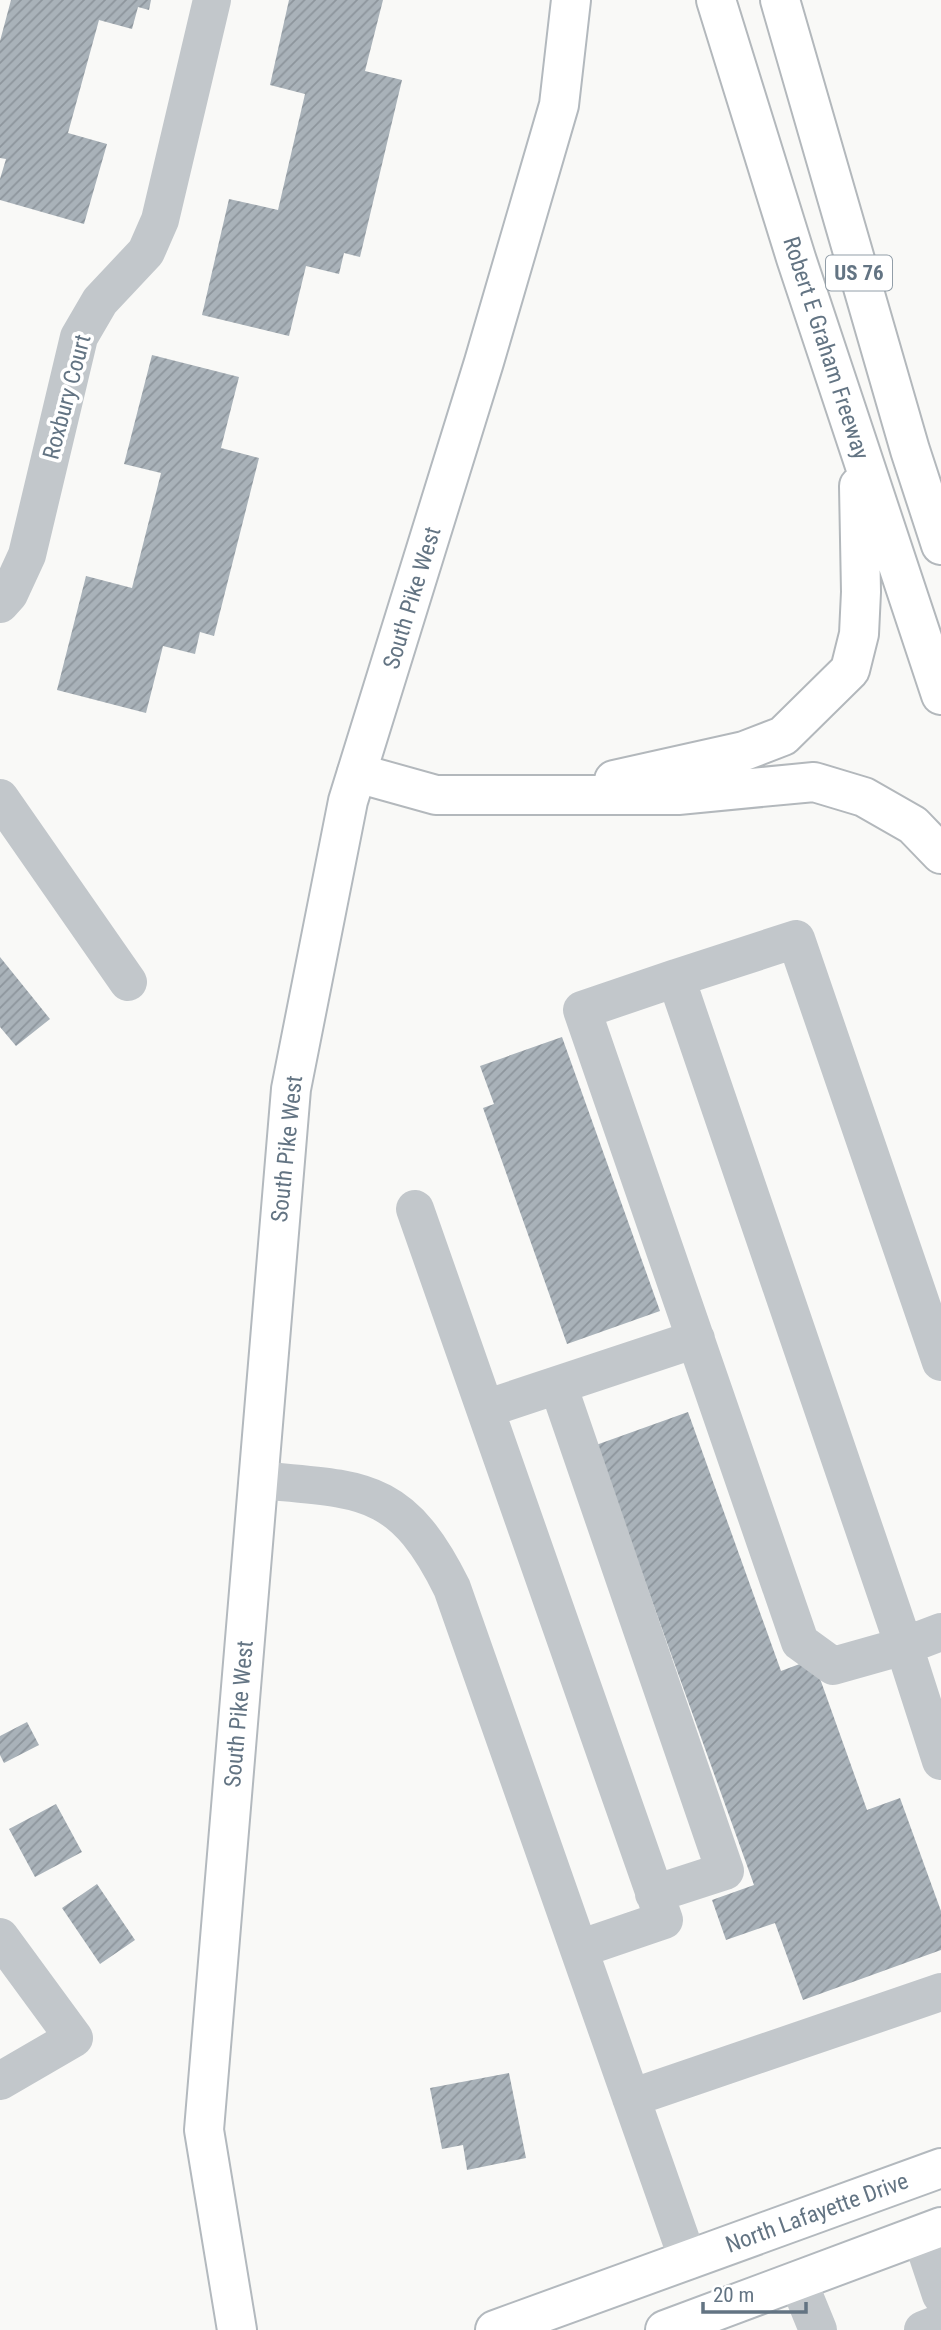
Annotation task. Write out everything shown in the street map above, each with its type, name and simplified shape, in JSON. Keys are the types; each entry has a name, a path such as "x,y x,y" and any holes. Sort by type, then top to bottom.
{"main road":[{"name":"South Pike West","path":"237,2330 204,2130 291,1089 348,801 484,362 559,105 571,0"},
{"name":"Robert E Graham Freeway","path":"716,0 858,447 941,695"},
{"name":"US 76","path":"780,0 910,450 941,545"},
{"path":"547,795 744,751 783,736 850,670 859,634 861,592 858,447"},
{"path":"910,450 941,515"},
{"path":"357,773 436,795 678,794 814,782 864,797 913,825 941,854"},
{"name":"North Lafayette Drive","path":"495,2330 941,2168"},
{"path":"665,2330 931,2231"}],"street":[{"name":"Roxbury Court","path":"0,604 9,594 27,555 79,337 100,301 146,252 160,220 212,0"},
{"path":"0,798 128,982"},
{"path":"941,1362 796,939 582,1010 800,1642 833,1666 905,1646 941,1632"},
{"path":"676,978 905,1646 941,1761"},
{"path":"415,1209 664,1920 579,1949"},
{"path":"485,1409 696,1339"},
{"path":"558,1385 724,1871 654,1894"},
{"path":"258,1480 350,1489 380,1500 405,1517 432,1548 452,1588 688,2260"},
{"path":"0,1937 74,2039 0,2081"},
{"path":"631,2098 941,1992"},
{"path":"931,2231 941,2295"},
{"path":"798,2281 818,2330"},
{"path":"923,2330 941,2323"}],"building":[{"path":"11,0 151,0 149,10 138,7 132,29 99,20 68,133 107,144 84,224 0,200 0,179 6,159 0,158 0,41"},
{"path":"289,0 383,0 365,71 402,80 360,257 344,253 339,274 306,266 289,336 202,315 229,199 278,210 305,94 270,85"},
{"path":"152,355 239,377 221,448 259,458 214,636 200,632 195,654 163,646 146,713 57,690 86,576 132,588 161,473 124,464"},
{"path":"0,957 50,1019 16,1046 0,1027"},
{"path":"562,1037 660,1311 567,1344 483,1108 494,1104 480,1066"},
{"path":"688,1412 781,1671 813,1659 867,1810 900,1798 941,1911 941,1950 803,2000 775,1923 726,1940 712,1900 754,1885 596,1445"},
{"path":"27,1722 39,1745 4,1763 0,1755 0,1736"},
{"path":"56,1804 82,1852 35,1877 9,1829"},
{"path":"97,1884 135,1940 100,1964 62,1908"},
{"path":"509,2073 526,2158 467,2170 463,2145 442,2149 430,2088"}]}
